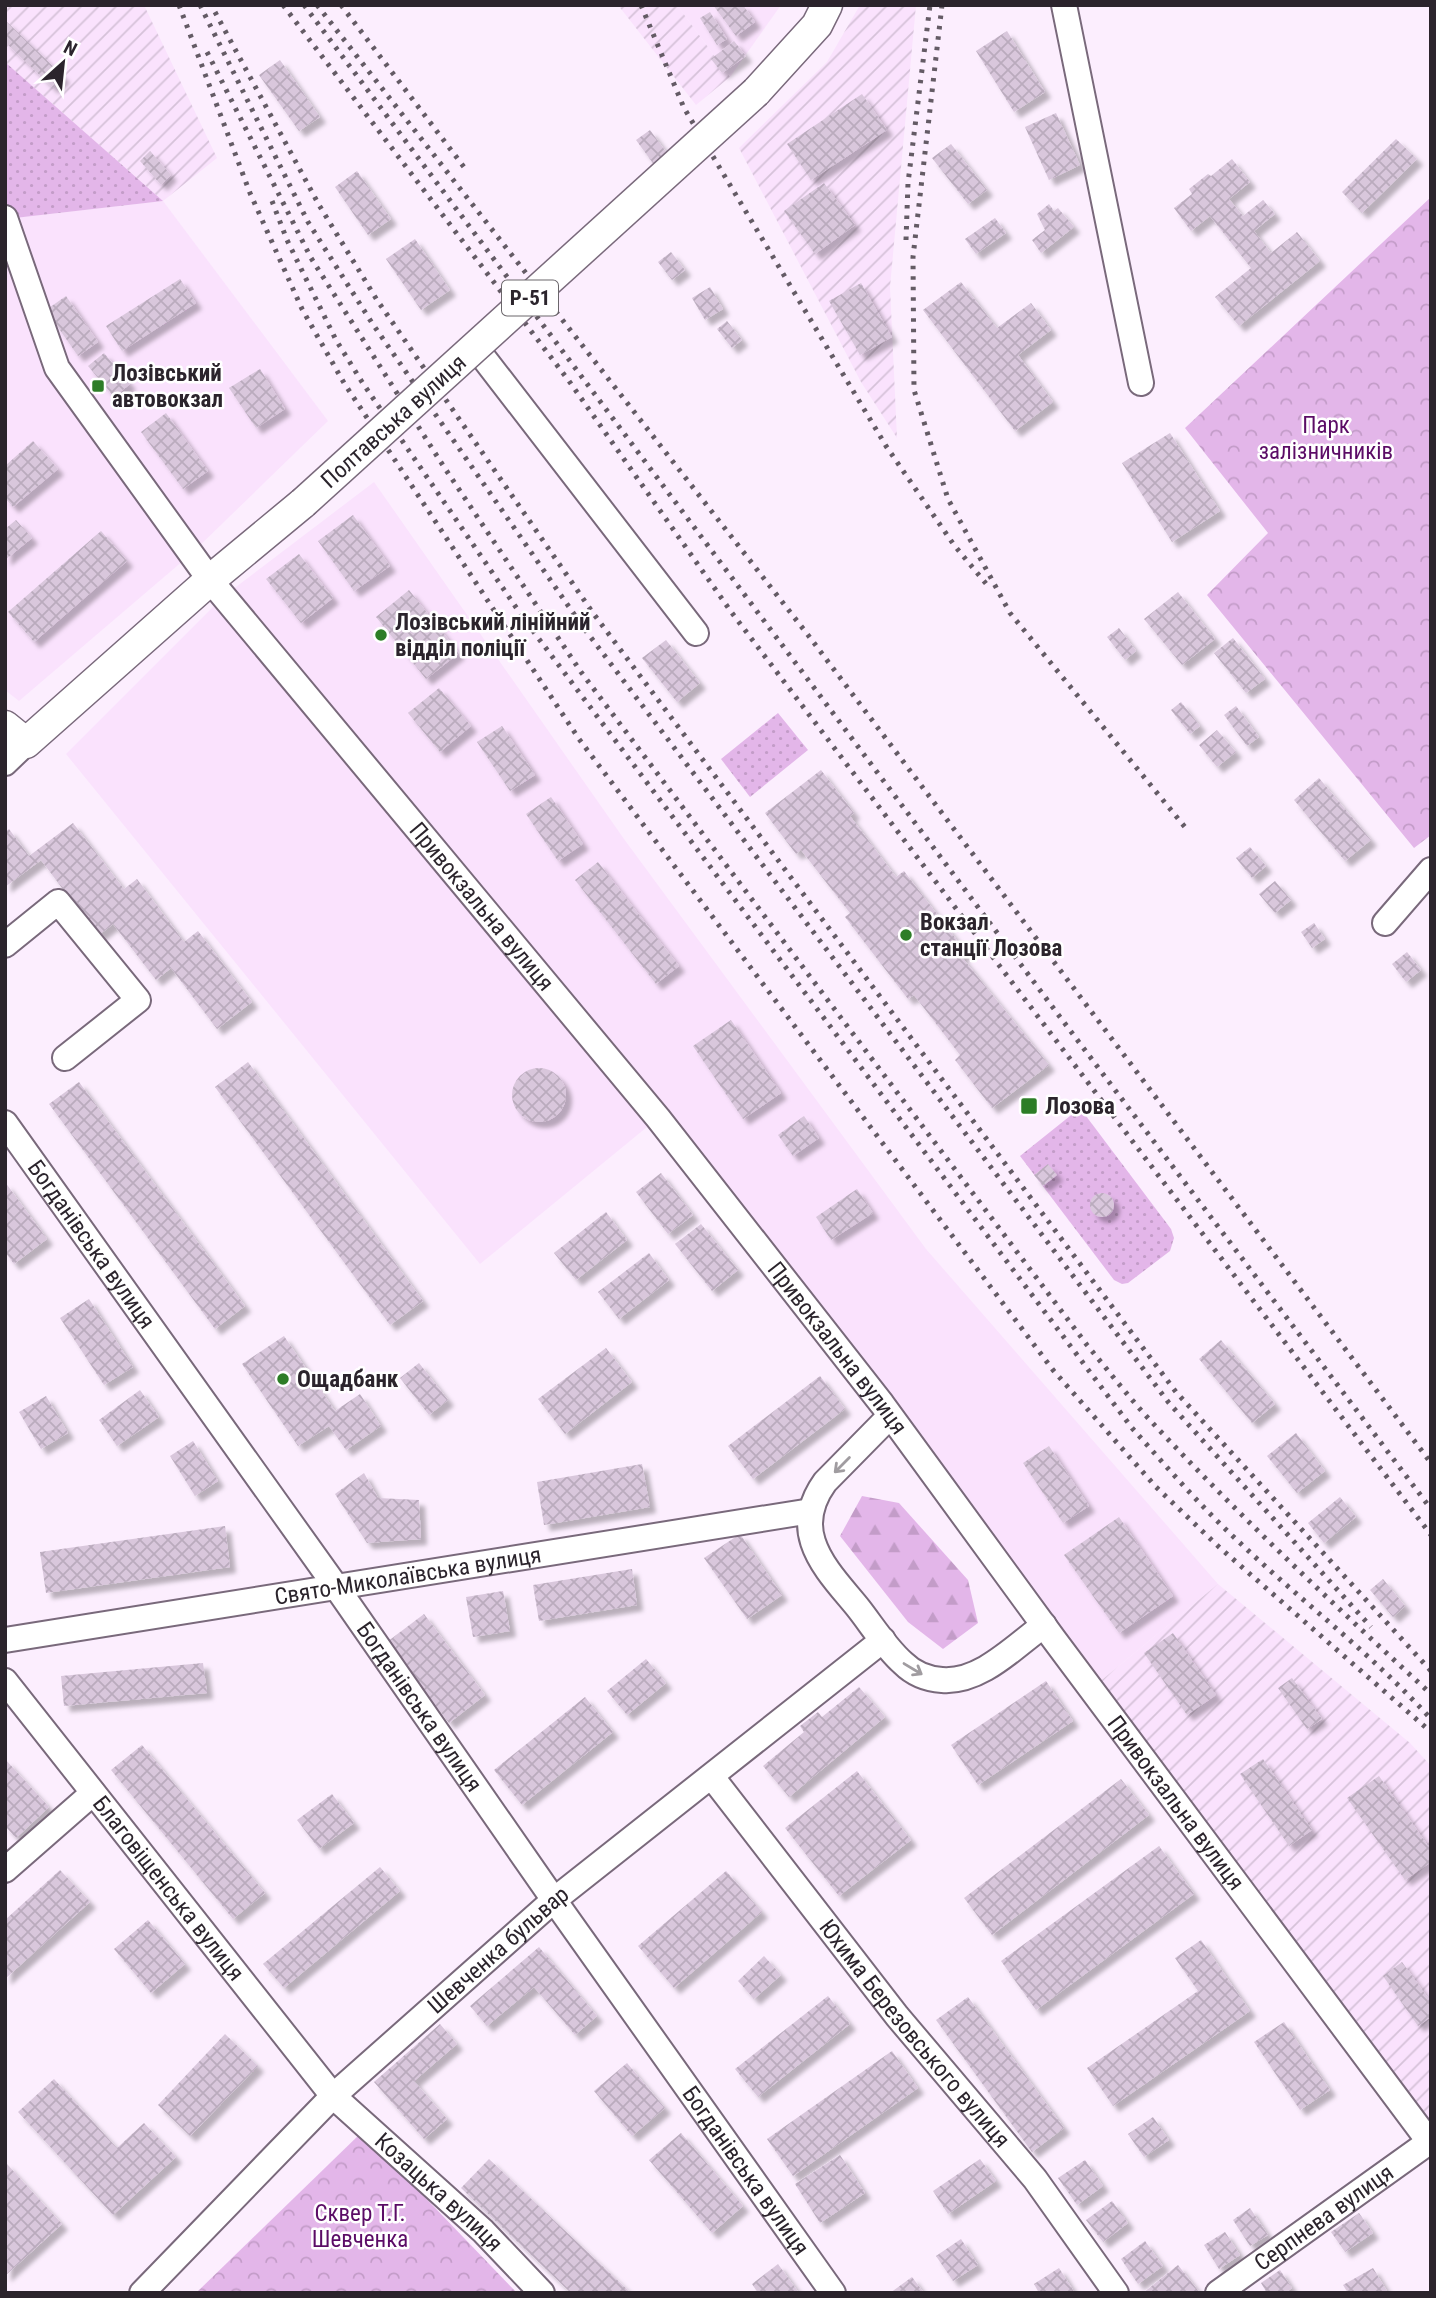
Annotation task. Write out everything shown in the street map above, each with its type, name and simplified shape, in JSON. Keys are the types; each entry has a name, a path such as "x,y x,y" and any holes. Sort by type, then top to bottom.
{"main road":[{"name":"Полтавська вулиця","path":"12,744 303,503 476,348 756,92 817,25 827,5"}],"street":[{"path":"1064,5 1141,383"},
{"name":"Привокзальна вулиця","path":"5,218 57,368 211,580 658,1118 890,1416 1430,2143"},
{"path":"476,348 696,633"},
{"path":"1385,923 1431,870"},
{"path":"5,945 58,902 138,999 65,1058"},
{"name":"Богданівська вулиця","path":"5,1123 337,1588 833,2293"},
{"path":"890,1416 818,1491 811,1511 810,1532 817,1553 901,1662 919,1674 940,1680 961,1679 981,1671 1044,1625"},
{"name":"Свято-Миколаївська вулиця","path":"5,1640 811,1511"},
{"name":"Шевченка бульвар","path":"142,2293 333,2096 554,1900 883,1640"},
{"name":"Благовіщенська вулиця","path":"5,1681 333,2096"},
{"name":"Юхима Березовського вулиця","path":"712,1777 897,2015 1035,2179 1116,2293"},
{"path":"5,1870 93,1793"},
{"name":"Козацька вулиця","path":"333,2096 483,2231 542,2293"},
{"name":"Серпнева вулиця","path":"1218,2293 1430,2143"}],"shaded area":[{"path":"5,5 144,5 217,158 163,201 5,62"},
{"path":"618,5 677,5 730,77 696,105"},
{"path":"677,5 781,5 730,77"},
{"path":"860,5 916,5 890,287 897,438 861,382 739,148 827,62"},
{"path":"163,201 328,421 191,554 19,701 5,690 5,219"},
{"path":"374,482 624,839 926,1249 1218,1584 1091,1689 658,1118 480,1264 66,754 224,596"},
{"path":"1218,1584 1410,1743 1431,1766 1431,2144 1091,1689"}],"green space":[{"path":"5,62 163,201 6,219"},
{"name":"Парк залізничників","path":"1431,197 1431,835 1414,848 1207,595 1268,533 1185,428"},
{"path":"778,713 808,750 750,797 721,759"},
{"path":"1080,1108 1171,1229 1174,1238 1170,1251 1128,1283 1122,1284 1114,1280 1020,1156"},
{"path":"862,1496 899,1503 968,1580 978,1623 943,1649 908,1622 840,1536"},
{"name":"Сквер Т.Г. Шевченка","path":"362,2132 517,2293 196,2293"}],"building":[{"path":"713,5 743,5 755,22 736,36"},
{"path":"710,12 727,39 717,45 700,18"},
{"path":"5,20 64,77 53,88 5,42"},
{"path":"1007,31 1045,92 1014,112 976,51"},
{"path":"734,41 746,56 722,73 711,59"},
{"path":"280,60 320,117 299,131 259,75"},
{"path":"862,94 887,130 811,180 787,144"},
{"path":"1056,113 1080,165 1049,180 1025,127"},
{"path":"650,130 669,156 655,166 636,140"},
{"path":"1396,139 1417,159 1362,213 1342,192"},
{"path":"951,144 987,190 968,204 932,158"},
{"path":"150,151 171,175 161,185 140,161"},
{"path":"1232,159 1250,182 1229,199 1243,216 1263,200 1275,214 1254,231 1271,253 1297,232 1320,261 1239,326 1215,297 1251,268 1210,216 1191,231 1174,208 1192,194 1189,189"},
{"path":"357,171 391,219 368,235 335,187"},
{"path":"824,183 855,225 815,254 784,211"},
{"path":"1049,204 1054,211 1058,208 1074,227 1041,253 1032,240 1045,230 1037,214"},
{"path":"995,218 1006,233 976,254 965,239"},
{"path":"415,239 450,290 421,310 386,259"},
{"path":"671,252 685,270 672,280 658,262"},
{"path":"180,279 196,303 122,351 106,326"},
{"path":"961,282 997,328 1031,303 1051,330 1018,355 1053,402 1015,431 923,310"},
{"path":"861,283 892,337 860,355 829,301"},
{"path":"710,287 723,309 705,320 692,298"},
{"path":"66,296 98,342 78,356 46,310"},
{"path":"727,321 742,340 732,348 717,329"},
{"path":"104,353 130,384 114,397 88,366"},
{"path":"260,369 285,409 256,428 229,388"},
{"path":"166,413 208,471 183,489 141,432"},
{"path":"1170,433 1220,511 1172,542 1122,463"},
{"path":"33,441 58,469 13,507 5,498 5,466"},
{"path":"353,515 390,566 354,591 318,541"},
{"path":"16,520 32,538 5,560 5,529"},
{"path":"101,531 127,561 34,642 8,612"},
{"path":"299,554 333,598 301,623 266,579"},
{"path":"409,590 459,653 426,679 376,617"},
{"path":"1178,592 1215,639 1182,665 1144,619"},
{"path":"1119,628 1136,651 1125,660 1107,637"},
{"path":"1233,638 1265,679 1246,693 1214,653"},
{"path":"666,640 700,683 677,702 642,658"},
{"path":"439,688 471,726 440,752 408,713"},
{"path":"1181,702 1200,726 1190,734 1171,710"},
{"path":"1236,706 1259,737 1247,746 1224,715"},
{"path":"502,726 535,775 510,791 477,742"},
{"path":"1217,730 1236,752 1217,767 1199,745"},
{"name":"Вокзал станції Лозова","path":"821,770 854,813 850,816 896,877 904,871 966,952 961,956 1049,1065 992,1108 955,1060 960,1055 914,995 908,999 845,917 850,913 801,850 796,854 765,813"},
{"path":"1319,778 1371,840 1345,861 1294,800"},
{"path":"551,797 583,844 558,861 526,814"},
{"path":"73,823 124,889 137,879 184,942 198,931 252,1002 217,1029 171,968 156,980 113,924 98,936 41,860 5,887 5,832 9,829 29,856"},
{"path":"1250,847 1266,866 1252,878 1236,858"},
{"path":"598,862 679,966 656,984 575,880"},
{"path":"1275,881 1291,900 1275,913 1259,894"},
{"path":"1314,923 1325,939 1312,948 1301,932"},
{"path":"1407,952 1421,970 1406,982 1392,964"},
{"path":"731,1020 781,1093 743,1119 693,1046"},
{"path":"248,1062 423,1301 390,1325 215,1087"},
{"path":"539,1068 558,1076 566,1095 558,1114 539,1122 520,1114 512,1095 520,1076"},
{"path":"79,1082 245,1306 215,1329 49,1104"},
{"path":"804,1116 819,1138 793,1156 778,1135"},
{"path":"1048,1164 1057,1175 1043,1186 1034,1175"},
{"path":"661,1173 693,1215 668,1234 636,1192"},
{"path":"5,1182 47,1239 14,1264 5,1252"},
{"path":"857,1189 873,1213 831,1240 816,1217"},
{"path":"1102,1193 1110,1197 1114,1205 1110,1213 1102,1217 1094,1213 1090,1205 1094,1197"},
{"path":"606,1212 627,1240 576,1280 554,1253"},
{"path":"701,1224 738,1270 712,1291 675,1244"},
{"path":"649,1253 669,1280 619,1319 598,1292"},
{"path":"89,1299 133,1367 104,1385 60,1318"},
{"name":"Ощадбанк","path":"284,1336 335,1411 360,1394 381,1426 346,1450 329,1426 298,1446 242,1364"},
{"path":"1221,1340 1275,1404 1252,1423 1199,1359"},
{"path":"606,1348 632,1382 565,1434 538,1399"},
{"path":"419,1363 448,1400 429,1415 400,1378"},
{"path":"820,1376 845,1409 753,1479 728,1446"},
{"path":"140,1390 159,1417 117,1446 99,1420"},
{"path":"46,1396 68,1433 41,1449 19,1412"},
{"path":"1296,1433 1325,1471 1297,1493 1267,1456"},
{"path":"193,1441 218,1481 195,1496 170,1456"},
{"path":"1049,1446 1089,1506 1063,1523 1023,1463"},
{"path":"642,1464 650,1507 544,1525 537,1482"},
{"path":"364,1473 378,1498 419,1500 421,1539 367,1543 335,1494"},
{"path":"1340,1497 1356,1517 1324,1543 1308,1523"},
{"path":"1119,1517 1173,1596 1119,1633 1064,1555"},
{"path":"225,1526 230,1567 46,1593 40,1552"},
{"path":"740,1534 782,1595 747,1619 704,1558"},
{"path":"632,1569 637,1605 539,1621 533,1585"},
{"path":"1383,1579 1405,1606 1393,1617 1370,1590"},
{"path":"503,1591 510,1631 473,1637 466,1597"},
{"path":"424,1614 485,1695 449,1723 387,1642"},
{"path":"1173,1633 1216,1695 1187,1715 1144,1653"},
{"path":"646,1659 666,1683 627,1715 607,1691"},
{"path":"203,1663 207,1693 64,1706 61,1676"},
{"path":"1292,1678 1322,1719 1307,1729 1278,1688"},
{"path":"1046,1681 1073,1721 978,1785 951,1745"},
{"path":"859,1687 885,1717 789,1797 763,1766 804,1732 800,1726 818,1712 822,1717"},
{"path":"585,1697 613,1732 522,1805 494,1770"},
{"path":"142,1745 265,1893 233,1919 111,1770"},
{"path":"5,1759 49,1807 16,1838 5,1826"},
{"path":"1263,1759 1312,1830 1289,1846 1240,1774"},
{"path":"857,1771 911,1840 839,1896 785,1828"},
{"path":"1379,1776 1431,1850 1431,1862 1405,1880 1347,1798"},
{"path":"1121,1779 1149,1815 992,1935 964,1898"},
{"path":"332,1794 354,1823 319,1849 297,1820"},
{"path":"1159,1846 1194,1894 1036,2010 1001,1961"},
{"path":"380,1867 400,1891 284,1988 263,1964"},
{"path":"60,1870 90,1902 5,1979 5,1920"},
{"path":"726,1871 762,1912 674,1988 638,1946"},
{"path":"148,1920 185,1964 151,1993 114,1949"},
{"path":"1201,1940 1250,2011 1113,2106 1087,2068 1198,1991 1175,1958"},
{"path":"539,1947 597,2016 575,2035 534,1987 487,2026 470,2006"},
{"path":"764,1956 781,1975 754,1999 738,1981"},
{"path":"1402,1962 1431,2002 1431,2017 1418,2026 1383,1976"},
{"path":"828,1996 850,2024 758,2097 735,2069"},
{"path":"968,1997 1064,2128 1032,2152 936,2020"},
{"path":"1284,2022 1330,2090 1300,2110 1254,2042"},
{"path":"440,2024 457,2044 414,2081 447,2119 424,2139 374,2082"},
{"path":"225,2034 258,2066 190,2136 158,2105"},
{"path":"892,2051 918,2088 793,2176 767,2139"},
{"path":"627,2063 665,2108 632,2136 594,2091"},
{"path":"54,2079 117,2148 144,2123 176,2157 113,2215 18,2112"},
{"path":"1153,2117 1169,2140 1144,2157 1128,2134"},
{"path":"681,2133 743,2206 712,2233 649,2160"},
{"path":"840,2155 865,2193 820,2223 795,2184"},
{"path":"489,2159 631,2293 571,2293 461,2188"},
{"path":"980,2159 996,2181 948,2214 933,2191"},
{"path":"1085,2160 1103,2186 1077,2205 1058,2178"},
{"path":"5,2162 62,2224 5,2276"},
{"path":"1112,2201 1128,2223 1103,2242 1086,2220"},
{"path":"1250,2208 1268,2235 1250,2246 1233,2220"},
{"path":"1359,2213 1373,2233 1345,2252 1331,2232"},
{"path":"1225,2232 1240,2255 1219,2269 1204,2245"},
{"path":"961,2239 978,2265 953,2281 936,2256"},
{"path":"1145,2241 1163,2266 1138,2284 1121,2259"},
{"path":"778,2264 799,2293 758,2293 752,2284"},
{"path":"1178,2265 1200,2293 1143,2293"},
{"path":"1059,2268 1075,2293 1039,2293 1034,2284"},
{"path":"1373,2268 1387,2291 1348,2293 1343,2285"},
{"path":"1280,2270 1292,2288 1285,2293 1267,2293 1261,2283"},
{"path":"912,2277 924,2293 890,2293"}],"railway":[{"path":"179,5 250,193 302,309 344,383 579,739 1053,1370 1156,1487 1219,1547 1431,1732"},
{"path":"200,5 308,222 372,323 583,627 1169,1403 1371,1627"},
{"path":"283,5 569,381 732,613 1431,1535"},
{"path":"304,5 1431,1509"},
{"path":"317,5 808,635 1431,1463"},
{"path":"341,5 467,171"},
{"path":"641,5 684,108 886,446 954,545 988,586"},
{"path":"906,240 908,183 930,5"},
{"path":"942,5 913,257 914,390 948,499 1010,613 1189,832"},
{"path":"215,12 319,205 377,300 593,613 1176,1392 1431,1671"},
{"path":"207,52 311,258 444,467 581,672 1087,1345 1125,1391 1182,1454 1252,1524 1431,1694"},
{"path":"272,201 287,240 336,340 524,619 1132,1428 1224,1528 1385,1672 1431,1719"}],"place":[{"name":"Лозівський автовокзал","path":"98,386"},
{"name":"Лозівський лінійний відділ поліції","path":"381,635"},
{"name":"Вокзал станції Лозова","path":"906,935"},
{"name":"Лозова","path":"1029,1106"},
{"name":"Ощадбанк","path":"283,1379"}]}
